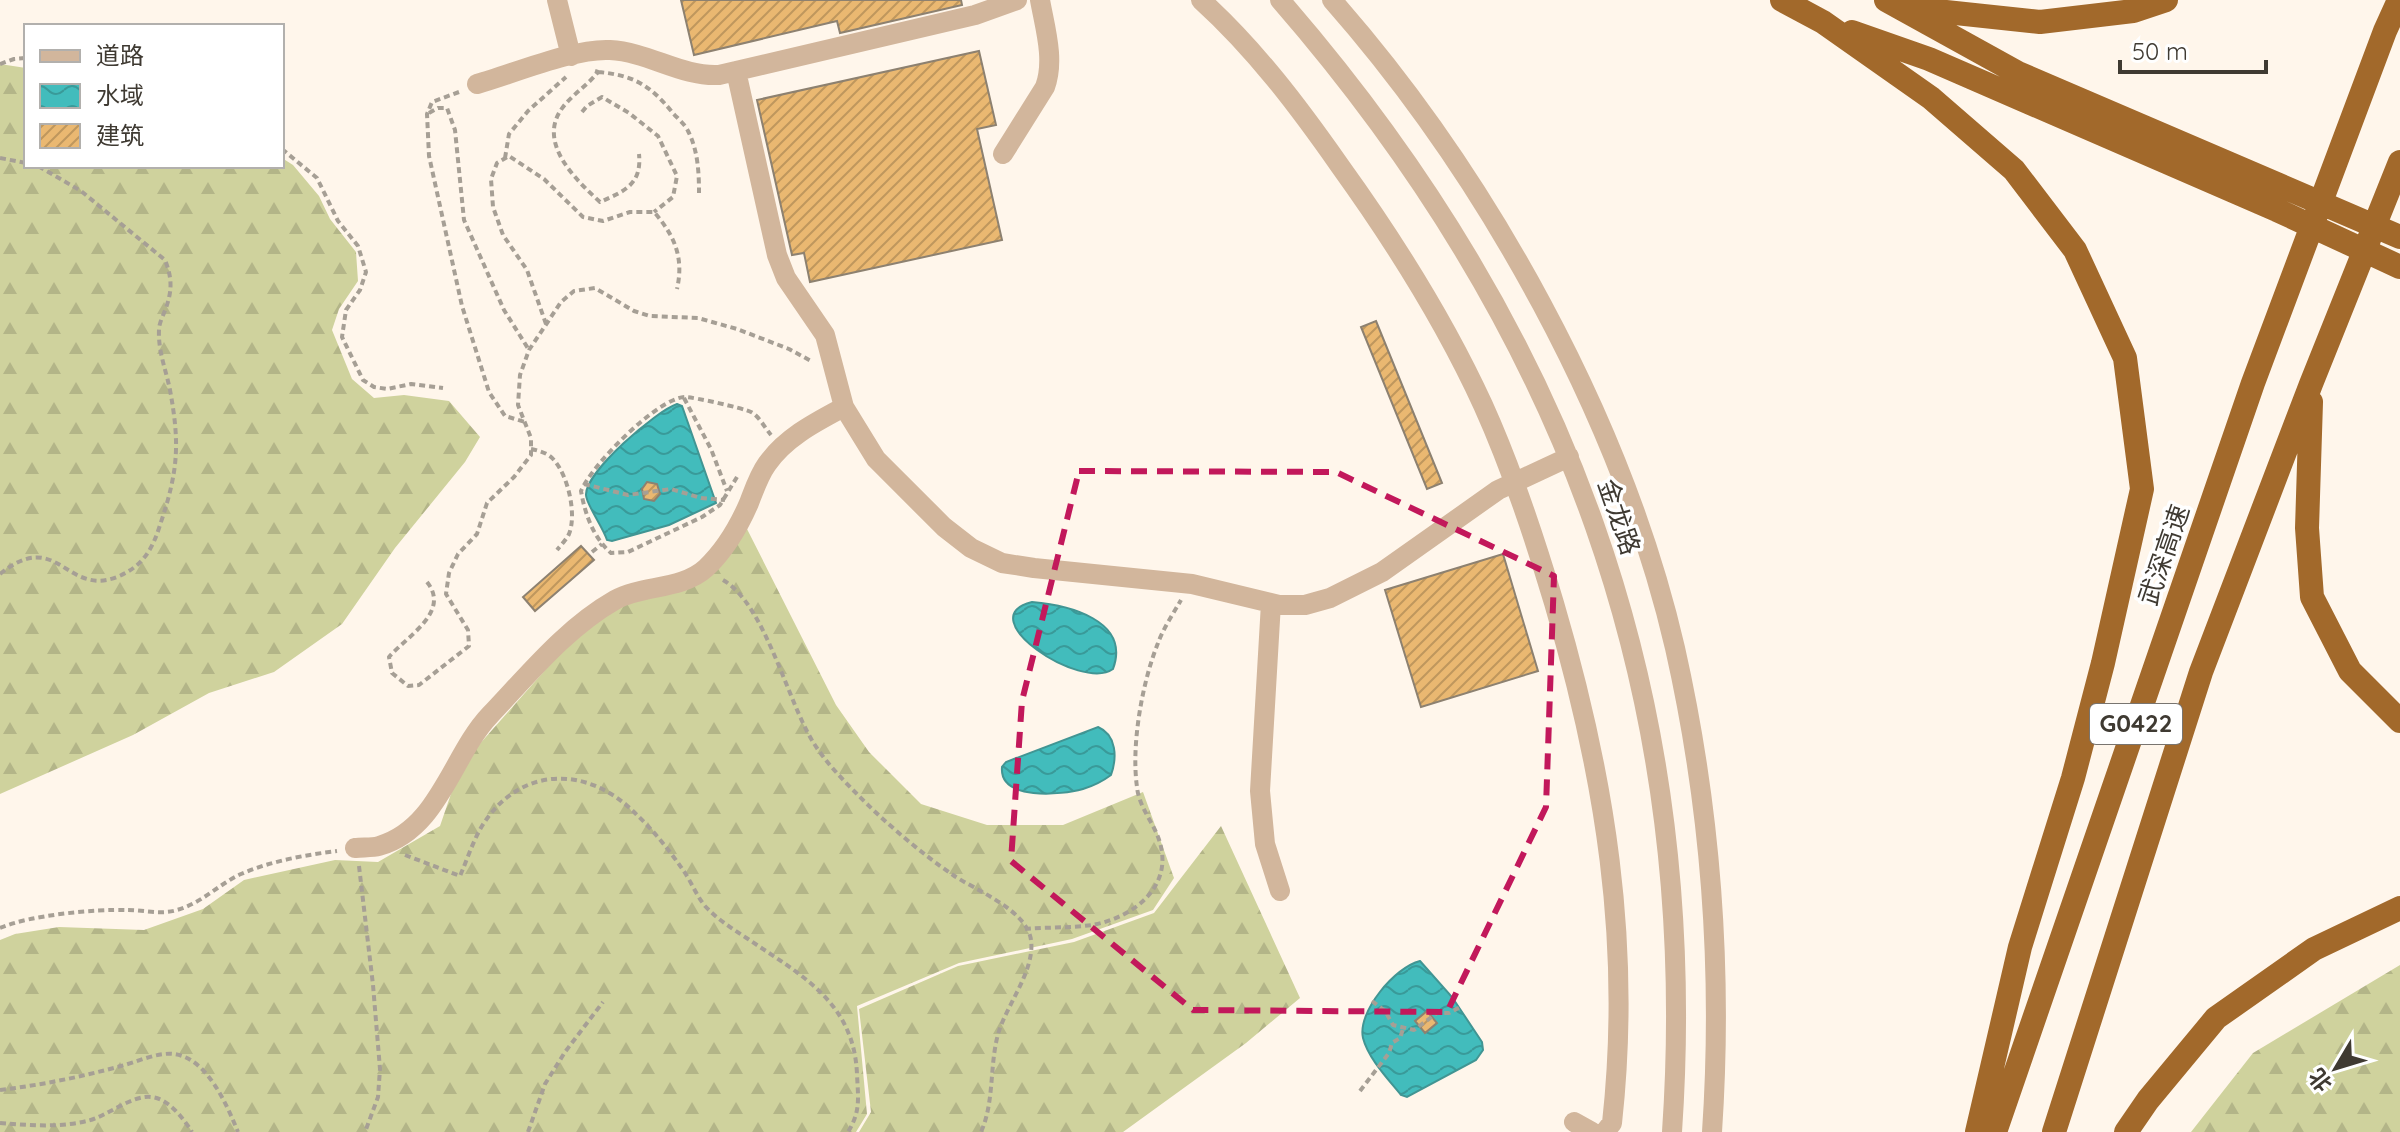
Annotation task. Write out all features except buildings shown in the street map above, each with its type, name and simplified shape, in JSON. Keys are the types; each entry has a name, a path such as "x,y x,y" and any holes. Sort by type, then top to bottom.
{"highway":[{"path":"1782,0 1823,22 1931,98 2014,170 2075,250 2125,358 2142,489 2103,663 2073,778 2020,947 1977,1132"},
{"path":"1890,3 2040,22 2133,11 2166,0"},
{"name":"武深高速","path":"1995,1132 2278,316 2399,0"},
{"path":"1890,3 2018,73 2400,237"},
{"path":"1823,22 1929,59 2277,210 2400,267"},
{"name":"G0422","path":"2054,1132 2201,672 2400,162"},
{"path":"2311,384 2307,528 2312,597 2350,671 2400,721"},
{"path":"2126,1132 2148,1100 2216,1018 2314,949 2400,908"}],"street":[{"path":"557,0 572,64"},
{"path":"477,84 572,64 609,49 646,57 700,76 736,71 975,15 1017,0"},
{"path":"1003,154 1050,75 1040,0"},
{"path":"1201,0 1258,56 1307,118 1400,253 1482,403 1541,559 1584,713 1601,791 1613,873 1619,956 1620,1039 1612,1123 1605,1132"},
{"name":"金龙路","path":"1280,0 1387,133 1459,240 1522,353 1598,531 1618,593 1649,719 1668,842 1677,1022 1672,1132"},
{"name":"金龙路","path":"1332,0 1410,98 1456,163 1526,277 1585,393 1635,518 1674,645 1688,710 1707,835 1716,958 1716,1083 1712,1132"},
{"path":"736,71 777,255 786,278 825,335 844,407 876,459 897,482 944,527 986,557 1034,568 1192,584 1271,603 1305,605 1354,587 1382,572 1513,481 1569,457"},
{"path":"355,848 379,846 409,830 435,802 468,741 485,720 576,627 619,598 697,575 739,525 765,467 777,451 816,422 844,407"},
{"path":"1271,603 1260,791 1265,844 1280,891"}],"path":[{"path":"0,57 9,61"},
{"path":"0,64 24,58"},
{"path":"505,158 509,134 572,64"},
{"path":"590,69 639,81 664,101 688,131 699,166 699,193"},
{"path":"598,72 561,109 555,124 558,151 566,168 600,202 634,183 641,171 639,154"},
{"path":"477,84 432,102 427,114 429,156 462,306 489,392 505,416 525,422"},
{"path":"546,324 527,270 503,235 493,207 491,179 497,163 509,156 535,172 583,217 603,221 630,212 654,212 673,197 677,176 658,136 629,113 602,97 582,112"},
{"path":"427,114 438,108 447,108 455,130 464,220 504,310 529,350"},
{"path":"284,151 317,178 338,221 358,246 366,272 360,290 346,310 342,337 363,380 374,387 387,389 411,384 443,388"},
{"path":"0,158 24,163"},
{"path":"0,574 18,560 41,556 78,576 95,580 116,577 140,564 153,549 174,486 178,450 158,326 172,295 165,260 81,191 41,168"},
{"path":"654,212 667,227 675,246 681,268 677,289"},
{"path":"427,582 433,590 434,609 389,657 392,673 408,686 419,685 469,646 468,630 446,594 449,573 458,554 477,534 487,503 531,455 531,438 518,405 520,375 529,350 561,302 574,291 595,288 634,311 650,316 698,318 737,329 789,349 835,373"},
{"path":"743,469 725,500 702,517 628,552 611,553 602,544 584,511 581,491 584,484 620,441 661,407 684,397 753,413 772,437 765,444"},
{"path":"684,397 711,449 727,494"},
{"path":"531,449 546,453 556,462 568,491 572,519 570,532 557,550"},
{"path":"584,484 628,495 671,489 701,498 725,500"},
{"path":"592,552 602,544"},
{"path":"697,575 725,580 745,598 792,692 812,741 836,771 892,825 953,875 1000,903 1020,920 1031,938 1025,974 999,1032 994,1075 981,1132"},
{"path":"1025,929 1092,925 1124,914 1153,894 1164,871 1160,843 1137,789 1136,747 1158,643 1192,584"},
{"path":"379,846 460,876 482,826 509,795 545,778 581,779 601,788 635,812 683,869 703,904 720,921 805,978 838,1011 844,1020 857,1067 858,1114 848,1132"},
{"path":"0,928 36,917 105,910 157,913 177,910 210,896 240,875 295,857 355,848 373,985 380,1069 378,1097 365,1132"},
{"path":"1372,1001 1385,1011 1393,1025 1414,1030 1437,1013 1449,1013 1462,1006"},
{"path":"528,1132 545,1084 603,1002"},
{"path":"1360,1091 1389,1053 1392,1043 1400,1038 1404,1028"},
{"path":"0,1090 176,1054 198,1066 215,1084 238,1132"},
{"path":"0,1123 58,1126 90,1120 127,1103 151,1097 167,1104 185,1120 192,1132"}],"highlighted area":[{"path":"1079,471 1336,472 1554,576 1546,807 1447,1012 1193,1010 1011,861 1022,701"}],"green space":[{"path":"0,64 24,68 24,168 284,168 284,159 293,165 319,196 330,219 356,252 358,281 339,309 332,330 352,379 374,398 404,395 449,401 480,437 465,462 395,548 342,624 274,672 209,693 133,735 0,794"},
{"path":"747,529 836,705 869,752 921,804 987,825 1063,825 1143,792 1174,878 1153,910 1072,939 959,963 857,1006 867,1114 856,1132 0,1132 0,940 15,934 59,927 144,930 203,909 244,880 335,860 378,862 440,826 453,788 477,747 577,634 623,602 701,582"},
{"path":"1221,826 1300,998 1246,1043 1123,1132 859,1132 871,1112 859,1009 958,966 1074,942 1154,913"},
{"path":"2400,965 2400,1132 2191,1132 2253,1053"}],"water":[{"path":"677,404 682,406 716,503 669,525 607,540 587,499 589,485 623,444 654,418"},
{"path":"1032,602 1078,612 1105,627 1113,638 1116,652 1113,669 1098,673 1078,670 1037,650 1022,636 1014,622 1016,610"},
{"path":"1098,727 1109,735 1115,754 1111,775 1101,781 1083,789 1047,794 1010,786 1004,778 1002,767 1006,762"},
{"path":"1420,961 1452,997 1482,1042 1483,1050 1476,1060 1407,1097 1401,1095 1374,1061 1363,1038 1363,1027 1372,1004 1389,981"}]}
